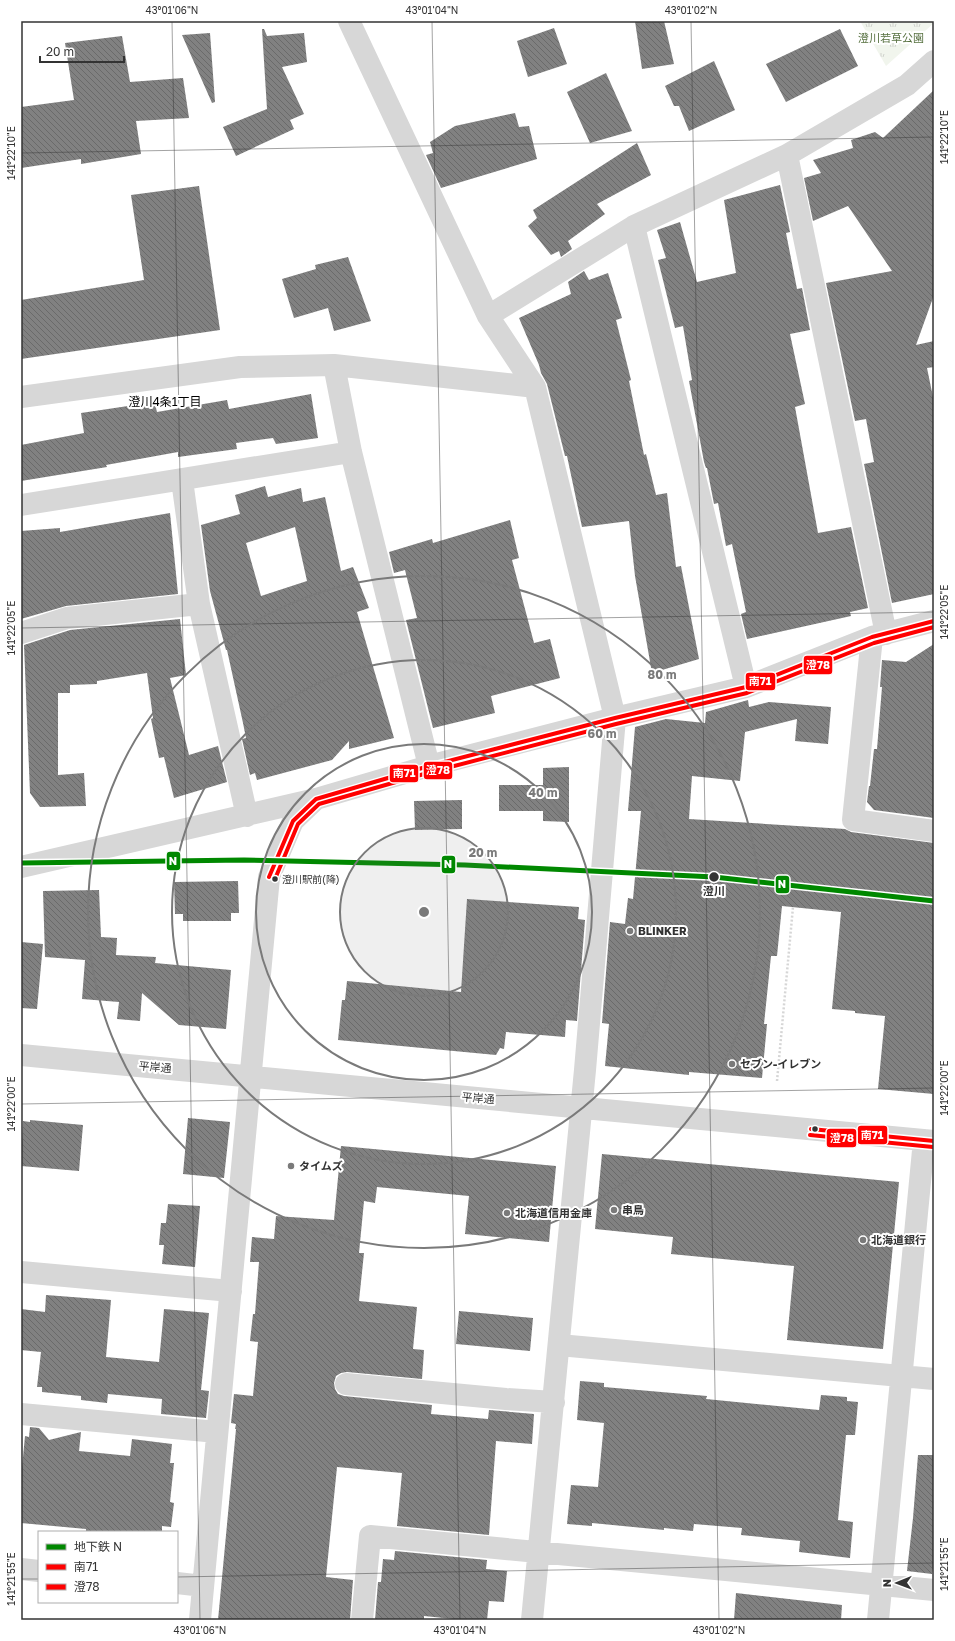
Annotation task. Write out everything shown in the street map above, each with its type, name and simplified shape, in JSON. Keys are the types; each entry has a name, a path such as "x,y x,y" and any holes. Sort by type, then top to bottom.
{"street":[{"path":"349,21 488,316 535,386 615,718 554,1402 532,1620"},
{"path":"488,316 634,226 787,155 907,85 934,61"},
{"path":"787,155 879,636 852,820 934,831"},
{"path":"634,226 746,687"},
{"path":"21,397 240,367 334,365 535,386"},
{"path":"334,365 351,452 429,766"},
{"path":"21,504 182,480 351,452"},
{"path":"182,480 199,604 247,816"},
{"path":"21,634 67,618 199,604"},
{"path":"21,867 316,799 429,766 615,718 746,687 879,636 934,620"},
{"path":"200,1620 269,877 293,821 316,799"},
{"name":"平岸通","path":"21,1055 929,1140"},
{"path":"878,1620 901,1376 929,1140"},
{"path":"21,1272 231,1291"},
{"path":"559,1345 934,1379"},
{"path":"346,1384 554,1402"},
{"path":"21,1414 217,1432"},
{"path":"362,1620 370,1536 934,1590"},
{"path":"21,1569 38,1571"},
{"path":"178,1583 203,1586"}],"path":[{"path":"777,1081 793,907"}],"green space":[{"name":"澄川若草公園","path":"860,21 934,21 934,23 886,66"}],"building":[{"path":"635,21 664,21 674,64 642,69"},
{"path":"554,28 567,64 528,77 517,41"},
{"path":"262,29 264,29 267,36 304,33 307,62 282,67 304,114 290,120 294,129 236,156 223,127 267,109"},
{"path":"840,29 858,66 786,102 766,64"},
{"path":"210,33 215,102 212,103 182,35"},
{"path":"122,36 130,82 183,78 189,118 136,121 141,154 81,164 81,159 21,168 21,107 74,100 65,43"},
{"path":"714,61 735,110 689,131 679,106 674,106 665,86"},
{"path":"606,73 632,131 590,143 567,92"},
{"path":"934,90 934,295 916,345 934,341 934,367 927,368 934,402 934,594 892,603 864,464 874,462 866,419 855,421 826,283 892,271 848,206 813,221 804,178 821,173 813,160 853,148 851,140 875,132 883,138"},
{"path":"515,113 519,127 529,126 537,159 441,188 426,155 433,153 430,142 455,126"},
{"path":"637,143 651,175 597,204 605,214 568,241 572,249 561,257 559,251 551,255 528,226 537,218 533,210"},
{"path":"780,185 790,232 786,233 797,289 802,288 810,330 790,334 805,404 795,407 818,533 851,527 868,608 850,612 851,616 747,639 741,614 746,612 732,544 726,546 718,503 714,504 707,468 704,462 689,381 692,380 683,326 675,328 658,260 666,258 657,230 680,222 697,282 736,273 724,200"},
{"path":"199,186 220,330 21,359 21,300 144,280 131,195"},
{"path":"348,257 371,321 334,331 328,308 294,318 282,279 316,269 315,265"},
{"path":"584,271 589,280 608,273 622,318 616,320 631,380 629,381 644,455 646,454 656,495 667,493 676,567 681,566 699,659 652,673 635,576 629,521 582,527 567,456 565,456 547,384 541,373 519,318 571,294 568,282"},
{"path":"311,394 318,438 276,444 273,438 236,443 237,449 178,457 178,452 106,465 107,467 21,481 21,445 84,433 81,413 128,406 155,404 157,412 227,400 229,409"},
{"path":"265,486 268,497 301,488 303,502 325,497 341,571 353,567 369,608 357,612 394,738 349,749 349,741 332,760 257,780 255,773 250,775 242,739 246,738 243,723 227,650 210,591 201,525 240,514 235,495","holes":["295,527 307,581 261,596 246,543"]},
{"path":"170,513 178,594 66,606 21,619 21,531 60,528 60,532"},
{"path":"510,520 519,558 512,560 534,643 550,639 560,678 491,696 495,713 433,728 406,620 417,618 405,570 394,573 389,552 432,539 433,543"},
{"path":"180,619 186,675 170,678 189,755 218,746 227,782 174,798 164,757 159,758 151,719 153,718 147,673 97,681 97,684 70,685 70,693 58,693 58,775 84,773 86,806 40,807 30,793 24,645 70,630"},
{"path":"934,644 934,818 874,810 867,802 874,749 877,749 882,687 880,687 882,660 906,662"},
{"path":"748,700 749,707 769,702 831,707 828,744 795,741 797,719 745,732 740,781 692,776 689,819 845,829 851,832 934,843 934,1094 878,1089 885,1016 832,1009 841,912 782,906 777,956 771,956 764,1024 767,1024 762,1078 689,1072 689,1075 605,1066 609,1024 602,1023 610,922 625,924 628,898 633,899 641,811 628,811 635,727 666,719 705,723 706,712"},
{"path":"569,767 569,822 543,821 543,811 499,811 499,785 543,785 543,768"},
{"path":"462,800 462,829 415,830 414,801"},
{"path":"238,881 239,913 231,913 231,921 183,921 183,914 175,914 174,882"},
{"path":"99,890 101,937 117,938 116,955 156,957 155,963 231,970 226,1029 179,1025 142,993 140,1021 117,1019 119,1002 82,999 85,960 45,957 43,891"},
{"path":"467,899 579,907 578,919 585,920 577,1021 566,1020 565,1037 506,1032 504,1049 500,1048 496,1055 338,1040 342,1000 345,1000 347,981 461,992"},
{"path":"21,942 43,944 37,1009 21,1008"},
{"path":"188,1118 230,1122 224,1178 183,1174"},
{"path":"30,1120 83,1125 79,1171 21,1166 23,1121 30,1122"},
{"path":"341,1146 556,1166 549,1242 465,1234 469,1196 377,1187 375,1203 364,1201 359,1253 364,1253 359,1301 417,1307 413,1349 424,1350 422,1379 347,1372 336,1376 334,1383 338,1394 344,1396 432,1405 431,1414 488,1419 489,1410 534,1414 532,1444 496,1441 489,1535 397,1526 402,1473 337,1467 326,1577 353,1580 350,1620 218,1620 236,1429 236,1424 231,1423 234,1394 253,1396 258,1342 250,1341 253,1314 255,1314 259,1262 250,1262 252,1237 274,1239 276,1216 334,1220"},
{"path":"602,1154 899,1182 883,1349 787,1340 794,1266 671,1254 673,1237 595,1229"},
{"path":"168,1204 200,1206 195,1267 162,1264 164,1245 159,1245 161,1223 166,1223"},
{"path":"46,1295 111,1300 106,1357 159,1362 164,1309 209,1313 201,1390 209,1391 206,1418 161,1414 162,1399 108,1394 107,1403 81,1400 81,1396 42,1392 42,1387 37,1387 41,1352 21,1350 21,1309 45,1312"},
{"path":"459,1311 533,1318 530,1351 456,1344"},
{"path":"580,1381 604,1383 604,1387 707,1396 706,1399 819,1410 821,1395 847,1397 847,1401 858,1402 855,1435 846,1435 838,1520 853,1522 850,1558 799,1552 800,1541 741,1535 742,1528 694,1524 693,1531 664,1528 664,1530 592,1523 592,1526 567,1524 571,1485 598,1487 604,1423 577,1420"},
{"path":"30,1427 39,1428 49,1440 81,1432 79,1451 130,1456 132,1439 172,1444 170,1463 174,1463 170,1502 174,1503 171,1527 162,1526 162,1531 86,1531 86,1529 21,1523 21,1478 25,1436 29,1437"},
{"path":"918,1455 934,1455 934,1561 932,1574 907,1571"},
{"path":"395,1551 487,1560 486,1569 507,1571 504,1602 489,1601 487,1620 463,1620 424,1616 424,1620 375,1620 378,1582 381,1582 383,1559 394,1560"},
{"path":"736,1593 842,1605 841,1620 734,1620"}],"metro line":[{"name":"N","path":"21,863 244,860 465,865 714,877 934,901"}],"transit line":[{"name":"南71","path":"269,877 293,821 316,799 429,766 615,718 746,687 872,637 934,621"},
{"name":"澄78","path":"275,879 298,824 319,804 431,772 616,724 747,693 874,643 934,627"},
{"name":"南71","path":"811,1129 934,1141"},
{"name":"澄78","path":"810,1135 933,1147"}],"place":[{"name":"澄川","path":"714,877"},
{"name":"澄川駅前(降)","path":"275,879"},
{"name":"BLINKER","path":"630,931"},
{"name":"セブン-イレブン","path":"732,1064"},
{"name":"タイムズ","path":"291,1166"},
{"name":"串鳥","path":"614,1210"},
{"name":"北海道信用金庫","path":"507,1213"},
{"name":"北海道銀行","path":"863,1240"}],"district":[{"name":"澄川4条1丁目","path":"165,402"}]}
